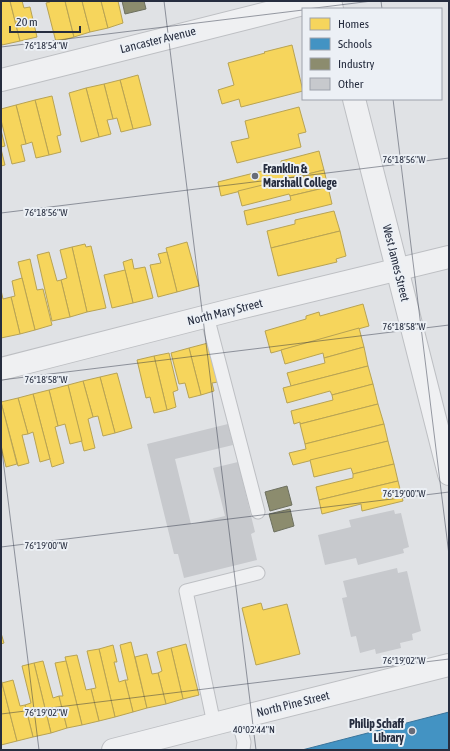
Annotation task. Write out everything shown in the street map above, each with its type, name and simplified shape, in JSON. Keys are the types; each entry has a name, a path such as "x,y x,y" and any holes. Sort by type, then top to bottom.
{"street":[{"name":"Lancaster Avenue","path":"1,80 315,1"},
{"name":"West James Street","path":"354,100 449,474"},
{"name":"North Mary Street","path":"1,369 207,316 449,257"},
{"name":"North Pine Street","path":"113,750 449,665"}],"lane":[{"path":"207,316 258,512"},
{"path":"214,724 186,591 258,574"},
{"path":"238,718 244,742 243,750"}],"building: Homes":[{"path":"1,1 10,1 20,41 2,45"},
{"path":"10,1 22,1 24,8 30,7 37,37 20,41"},
{"path":"50,1 65,1 74,37 56,42 46,3"},
{"path":"65,1 82,1 90,32 74,37"},
{"path":"82,1 101,1 108,28 90,32"},
{"path":"101,1 118,1 123,23 108,28"},
{"path":"292,45 302,91 241,107 239,99 222,104 218,90 234,85 228,63 265,53 264,52"},
{"path":"138,75 151,125 133,129 120,80"},
{"path":"120,80 133,129 121,132 117,118 113,119 104,84"},
{"path":"104,84 113,119 107,120 111,134 99,137 86,88"},
{"path":"86,88 99,137 81,142 69,93"},
{"path":"52,96 61,135 57,136 61,152 49,155 35,100"},
{"path":"35,100 49,155 36,158 32,142 26,144 16,105"},
{"path":"16,105 26,144 21,145 25,161 12,164 1,120 1,109"},
{"path":"299,107 306,132 298,134 301,147 237,163 231,142 249,138 245,121"},
{"path":"1,130 5,146 1,147"},
{"path":"1,149 5,165 1,166"},
{"path":"319,151 324,170 221,196 218,182 282,166 281,161"},
{"path":"324,170 328,187 290,196 289,194 242,206 238,191"},
{"path":"328,187 332,204 247,225 244,211 291,200 290,196"},
{"path":"334,211 340,231 271,248 267,231 295,224 295,220"},
{"path":"340,231 346,256 336,259 337,262 278,276 271,248"},
{"path":"187,242 199,286 177,292 166,248"},
{"path":"85,244 86,247 91,246 106,308 87,312 72,247"},
{"path":"72,247 87,312 70,317 61,280 67,278 60,250"},
{"path":"49,252 57,281 61,280 70,317 52,321 37,255"},
{"path":"167,252 177,292 158,297 150,265 161,263 158,254"},
{"path":"30,259 37,290 43,289 52,325 35,330 18,262"},
{"path":"132,259 134,269 145,267 153,298 133,303 123,262"},
{"path":"125,270 133,303 112,308 104,275"},
{"path":"22,278 35,330 20,334 11,297 15,296 12,281"},
{"path":"1,290 3,299 11,297 20,334 1,338"},
{"path":"363,304 369,326 271,353 265,331 306,319 306,316 319,312 320,316"},
{"path":"359,328 364,347 324,358 323,353 285,364 281,350"},
{"path":"208,343 218,382 212,383 214,391 201,395 189,348"},
{"path":"364,347 368,366 291,386 287,373 325,363 324,358"},
{"path":"189,348 201,395 189,398 185,383 179,384 171,353"},
{"path":"169,353 178,390 173,392 176,407 167,410 154,356"},
{"path":"154,356 167,410 154,413 150,397 146,398 137,360"},
{"path":"368,366 373,384 332,395 330,391 287,403 283,388"},
{"path":"117,373 132,428 115,433 100,377"},
{"path":"100,377 115,433 103,436 98,416 93,417 83,381"},
{"path":"83,381 93,417 88,419 95,448 84,451 68,385"},
{"path":"373,384 378,404 300,424 300,422 294,424 291,411 333,400 332,395"},
{"path":"68,385 82,441 70,444 65,424 58,426 49,390"},
{"path":"49,390 58,426 55,427 64,463 52,467 33,394"},
{"path":"33,394 50,459 40,462 33,432 28,434 18,398"},
{"path":"18,398 28,434 22,435 29,463 18,466 1,402"},
{"path":"1,402 17,464 6,467 1,446"},
{"path":"378,404 384,424 305,444 300,424"},
{"path":"384,424 388,441 293,465 289,453 306,449 305,444"},
{"path":"388,441 394,464 353,474 351,468 314,477 310,460"},
{"path":"394,464 398,481 319,500 316,487 353,478 353,474"},
{"path":"398,481 403,501 362,511 361,504 322,514 319,500"},
{"path":"261,603 263,610 287,604 300,654 256,665 242,608"},
{"path":"1,633 4,643 1,644"},
{"path":"131,642 147,708 133,712 125,680 128,680 120,645"},
{"path":"186,644 199,695 183,699 171,648"},
{"path":"113,645 117,662 114,662 119,682 125,680 133,712 115,717 99,649"},
{"path":"171,648 183,699 166,704 158,673 162,671 157,652"},
{"path":"99,649 115,717 99,721 91,689 96,688 87,651"},
{"path":"147,654 152,674 158,673 166,704 147,708 135,657"},
{"path":"77,655 86,690 91,689 99,721 82,725 65,657"},
{"path":"43,661 53,698 59,696 67,728 51,733 34,663"},
{"path":"66,661 82,725 67,728 59,696 63,696 55,663"},
{"path":"34,663 51,733 33,737 25,705 31,703 22,666"},
{"path":"1,679 17,741 1,745"},
{"path":"13,680 20,706 25,705 33,737 17,741 2,683"}],"building: Schools":[{"name":"Philip Schaff Library","path":"449,712 449,750 302,750"}],"building: Industry":[{"path":"122,1 144,1 146,9 125,14"},
{"path":"287,486 292,505 270,511 265,492"},
{"path":"290,509 294,526 274,532 269,514"}],"building: Other":[{"path":"228,424 233,445 175,459 191,524 225,516 213,468 238,462 255,532 251,534 257,560 184,578 178,554 174,554 147,444"},
{"path":"394,510 395,514 401,513 409,547 403,549 404,553 358,565 356,558 325,565 318,535 351,527 349,520"},
{"path":"397,568 398,573 407,571 421,631 412,634 413,640 400,643 401,648 376,654 375,649 360,653 356,636 351,637 342,598 347,597 343,581"}],"place":[{"name":"Franklin & Marshall College","path":"255,176"},
{"name":"Philip Schaff Library","path":"412,731"}]}
